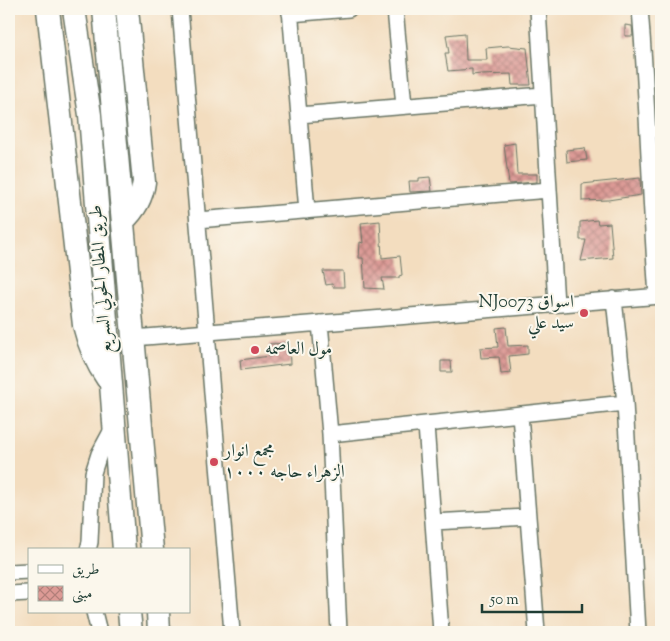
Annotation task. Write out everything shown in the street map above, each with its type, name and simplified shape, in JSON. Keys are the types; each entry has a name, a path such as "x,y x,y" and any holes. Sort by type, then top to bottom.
{"highway":[{"path":"48,9 84,325 89,346 110,382"},
{"name":"طريق المطار الحولي السريع","path":"74,9 90,115 124,548"},
{"name":"طريق المطار الحولي السريع","path":"104,9 152,548"},
{"path":"123,221 130,215 140,200 144,182 127,9"},
{"path":"129,614 131,632"},
{"path":"158,614 159,632"}],"street":[{"path":"180,9 232,632"},
{"path":"307,211 290,11 349,9"},
{"path":"395,9 404,106"},
{"path":"538,9 556,304"},
{"path":"133,338 659,296 655,188 640,9"},
{"path":"299,114 543,95"},
{"path":"198,220 549,190"},
{"path":"614,299 625,403 638,632"},
{"path":"320,323 330,434 340,632"},
{"path":"330,434 625,403"},
{"path":"520,414 537,632"},
{"path":"426,425 441,632"},
{"path":"88,548 93,473 99,454 114,426"},
{"path":"433,522 528,517"},
{"path":"9,572 28,571"},
{"path":"9,594 28,593"},
{"path":"94,614 99,632"}],"building":[{"path":"625,25 632,26 633,36 625,36"},
{"path":"465,33 466,60 487,60 486,48 508,46 527,48 531,85 512,85 511,74 472,75 472,69 448,71 445,53 449,53 446,35"},
{"path":"515,143 517,174 537,174 537,182 509,184 504,145"},
{"path":"585,148 587,160 567,162 566,150"},
{"path":"430,177 432,191 410,192 409,181 419,181 419,178"},
{"path":"640,178 641,195 608,200 582,201 582,184"},
{"path":"597,220 598,224 610,223 613,258 581,261 586,240 580,240 580,222"},
{"path":"380,221 382,258 400,256 402,275 399,278 382,278 384,289 365,288 363,258 359,258 360,242 363,243 361,223"},
{"path":"323,271 343,271 344,287 333,287 332,284 326,285"},
{"path":"506,327 508,346 528,345 528,354 509,356 511,373 501,374 499,357 481,358 480,348 498,347 496,328"},
{"path":"289,343 290,364 241,370 240,360 270,356 269,344"},
{"path":"441,361 451,361 452,372 441,372"}],"place":[{"name":"NJ0073 اسواق سيد علي","path":"584,313"},
{"name":"مول العاصمه","path":"255,350"},
{"name":"مجمع انوار الزهراء حاجه ١٠٠٠","path":"214,462"}]}
